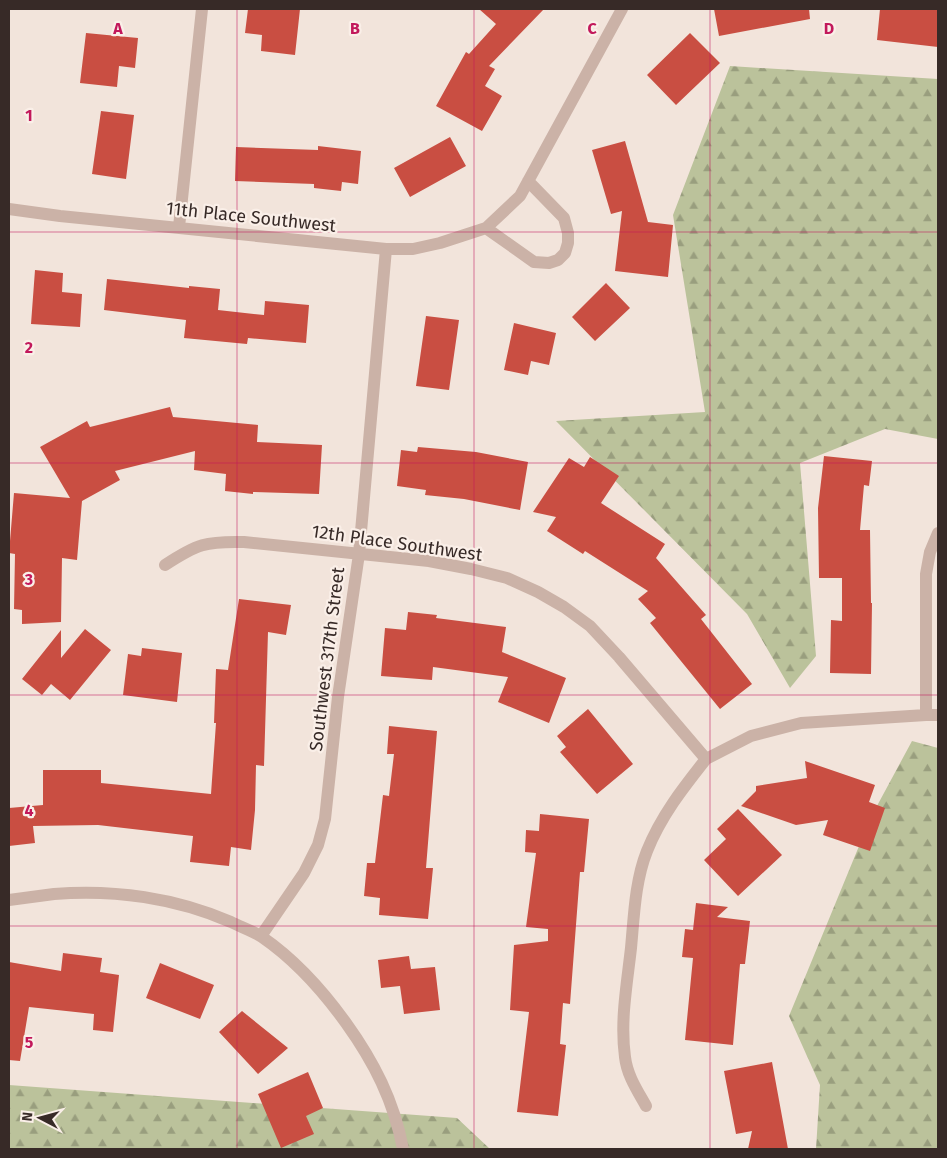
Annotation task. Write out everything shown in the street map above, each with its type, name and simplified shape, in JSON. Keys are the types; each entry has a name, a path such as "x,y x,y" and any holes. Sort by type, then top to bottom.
{"street":[{"path":"180,227 202,9"},
{"name":"11th Place Southwest","path":"9,209 386,250 413,249 440,243 486,228 520,196 622,9"},
{"path":"486,228 534,262 549,264 558,260 565,253 568,233 564,218 528,180"},
{"name":"Southwest 317th Street","path":"261,936 304,873 318,845 325,819 338,697 359,554 386,250"},
{"path":"646,1106 632,1083 625,1059 622,1027 638,884 646,853 658,826 680,792 706,759 751,736 800,723 932,715 926,574 930,552 938,533"},
{"name":"12th Place Southwest","path":"165,565 196,546 217,541 244,542 429,562 471,569 507,578 538,592 564,607 590,626 706,759"},
{"path":"9,900 53,894 85,893 146,898 182,904 213,914 261,936 293,963 332,1004 358,1040 384,1084 400,1132 403,1149"}],"green space":[{"path":"730,66 938,79 938,439 885,429 800,463 816,656 790,688 747,614 556,421 705,412 673,215"},
{"path":"912,741 938,748 938,1149 816,1149 820,1085 789,1016 871,817"},
{"path":"9,1085 457,1118 490,1149 9,1149"}],"building":[{"path":"248,9 300,9 295,55 261,51 262,35 245,33"},
{"path":"479,9 544,9 489,66 495,69 485,86 502,96 482,131 436,106 466,52 469,54 496,24"},
{"path":"714,9 809,9 810,19 719,36"},
{"path":"880,9 938,9 938,47 877,40"},
{"path":"86,33 138,38 135,68 119,66 117,87 80,83"},
{"path":"690,33 720,63 676,105 647,75"},
{"path":"101,111 134,115 126,179 92,174"},
{"path":"450,137 466,166 410,197 394,168"},
{"path":"625,141 648,222 673,225 668,277 615,271 622,211 611,214 592,150"},
{"path":"318,146 361,151 358,184 342,182 341,191 314,188 314,184 235,181 236,147 318,150"},
{"path":"35,270 63,273 62,292 82,294 80,327 31,324"},
{"path":"107,279 189,288 189,286 220,289 218,310 264,315 265,301 309,305 306,343 248,338 247,344 184,338 186,320 104,310"},
{"path":"606,283 630,308 595,341 572,317"},
{"path":"426,316 459,320 449,390 416,386"},
{"path":"514,323 556,333 549,365 531,361 528,375 504,370"},
{"path":"170,407 173,417 258,425 257,442 322,445 319,494 253,492 253,494 225,491 226,474 194,470 195,451 115,471 120,480 82,501 77,560 62,558 61,622 22,624 22,610 14,609 15,554 9,553 14,493 70,498 40,447 87,421 90,427"},
{"path":"418,447 476,452 528,462 520,510 464,499 425,495 426,490 397,486 401,450 417,452"},
{"path":"824,456 872,461 869,486 864,485 860,530 870,530 871,674 830,673 831,620 842,621 842,578 819,578 818,508"},
{"path":"590,457 619,476 601,503 665,544 656,558 706,615 701,619 752,684 720,709 650,623 656,618 638,599 648,591 585,551 583,554 547,531 556,517 533,512 569,458 584,467"},
{"path":"239,599 291,605 286,635 268,632 264,766 256,765 255,810 251,850 231,847 229,866 190,862 193,836 98,825 33,826 35,843 9,846 9,808 43,805 43,770 101,770 101,783 211,794 216,723 214,723 216,669 228,670"},
{"path":"408,612 437,615 436,618 506,627 502,652 566,678 549,723 498,702 508,677 433,667 432,680 381,676 385,628 406,630"},
{"path":"85,629 111,650 70,700 51,684 42,695 22,679 61,630 61,658"},
{"path":"142,648 182,653 177,702 123,695 128,654 141,656"},
{"path":"588,709 633,764 597,794 560,752 566,747 557,736"},
{"path":"389,726 437,731 426,868 433,868 428,919 379,915 380,898 364,896 367,863 375,863 383,795 389,796 394,754 387,754"},
{"path":"805,761 875,785 869,802 885,808 870,851 823,835 828,820 796,825 741,806 756,791 756,786 807,778"},
{"path":"738,809 782,855 738,896 704,860 726,839 717,829"},
{"path":"540,814 589,819 584,872 580,872 570,1004 563,1003 560,1044 566,1045 558,1116 517,1112 529,1012 510,1010 514,945 548,941 548,929 526,927 536,853 525,852 526,830 539,831"},
{"path":"696,903 728,907 717,917 750,921 745,964 740,964 733,1045 685,1040 693,958 682,957 685,929 693,930"},
{"path":"63,953 102,958 100,972 119,975 113,1032 93,1030 94,1014 29,1007 20,1061 9,1060 9,962 61,971"},
{"path":"409,956 411,969 435,967 440,1010 404,1014 400,986 381,988 378,960"},
{"path":"160,963 214,985 200,1019 146,998"},
{"path":"242,1011 288,1048 258,1074 219,1032"},
{"path":"772,1062 788,1149 748,1149 752,1131 736,1134 724,1071"},
{"path":"308,1072 323,1108 306,1116 314,1134 281,1148 258,1094"}]}
